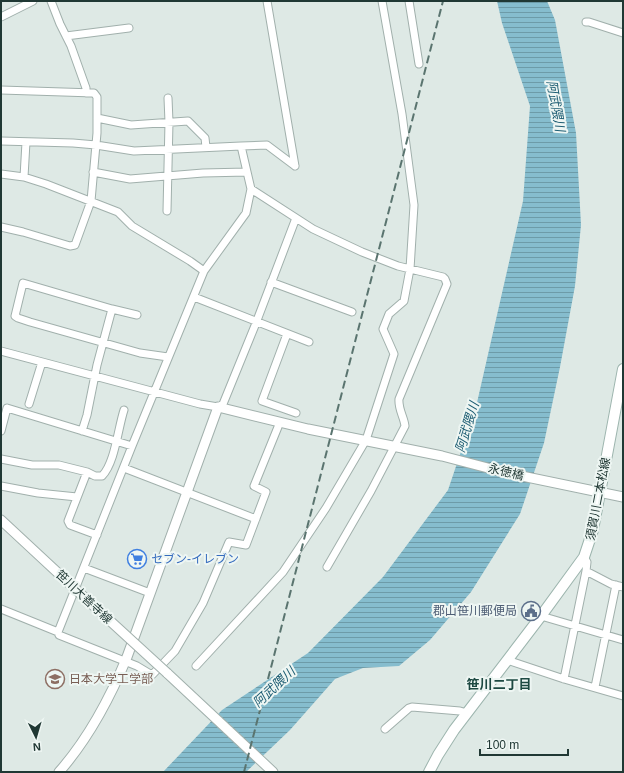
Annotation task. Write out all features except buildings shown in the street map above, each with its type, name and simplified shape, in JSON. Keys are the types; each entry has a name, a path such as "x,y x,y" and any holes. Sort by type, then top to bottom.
{"main road":[{"name":"須賀川二本松線","path":"429,772 438,755 467,713 541,616 584,556 593,530 623,369"}],"street":[{"path":"1,17 33,1"},
{"path":"51,1 77,60 86,88 86,93"},
{"path":"1,141 96,145 134,151 267,145 295,166 267,1"},
{"path":"196,666 283,572 326,508 366,440 394,354 383,329 389,314 404,301 410,269 414,206 402,114 382,1"},
{"path":"409,1 419,64"},
{"path":"586,22 623,33"},
{"path":"66,36 129,28"},
{"path":"1,90 94,93 97,96 97,133 91,201 75,245 70,246 1,227"},
{"path":"167,211 169,122 168,98"},
{"path":"97,118 131,125 188,121 205,138 206,148"},
{"path":"24,177 26,142"},
{"path":"58,632 154,391 204,271 246,213 250,198 250,189 241,146"},
{"path":"93,172 130,178 203,173 247,172"},
{"path":"1,174 24,177 118,212 132,226 204,271"},
{"path":"250,189 313,229 362,252 398,266 443,277 447,284 398,402 405,426 396,447 327,566"},
{"path":"59,772 83,743 107,701 125,661 218,407 223,404 296,218"},
{"path":"271,282 352,312"},
{"path":"137,314 112,309 24,283 15,316 140,353 168,357"},
{"path":"194,297 256,323 308,342"},
{"path":"82,431 112,309"},
{"path":"287,334 262,401 296,413"},
{"path":"1,351 200,404 218,407"},
{"path":"29,404 42,362"},
{"name":"永徳橋","path":"218,407 280,422 442,456 507,473 623,497"},
{"path":"1,431 7,408 132,446"},
{"path":"1,459 32,465 55,465 87,472 98,477 104,475 117,442 124,410"},
{"path":"1,609 58,632 59,635 137,666 152,675 171,655 203,603 229,542 246,545 266,492 254,486 280,422"},
{"path":"124,468 256,519"},
{"path":"87,472 68,521 69,524 97,536"},
{"path":"1,486 38,493 77,497"},
{"name":"笹川大善寺線","path":"1,520 273,772"},
{"path":"564,679 586,571 587,562 584,556"},
{"path":"84,568 150,593"},
{"path":"586,571 620,586 606,636 595,687"},
{"path":"541,616 623,640"},
{"path":"508,660 564,679 623,696"},
{"path":"385,729 412,707 460,711 467,713"}],"water":[{"name":"阿武隈川","path":"497,1 547,1 555,20 576,133 581,225 575,286 544,443 520,514 471,592 430,640 399,666 363,668 335,679 290,730 246,772 163,772 222,710 308,653 383,577 448,490 476,407 523,201 530,106 502,23"}],"railway":[{"path":"244,772 443,1"}],"place":[{"name":"セブン-イレブン","path":"137,559"},
{"name":"郡山笹川郵便局","path":"531,611"},
{"name":"日本大学工学部","path":"55,679"}],"district":[{"name":"笹川二丁目","path":"499,684"}]}
